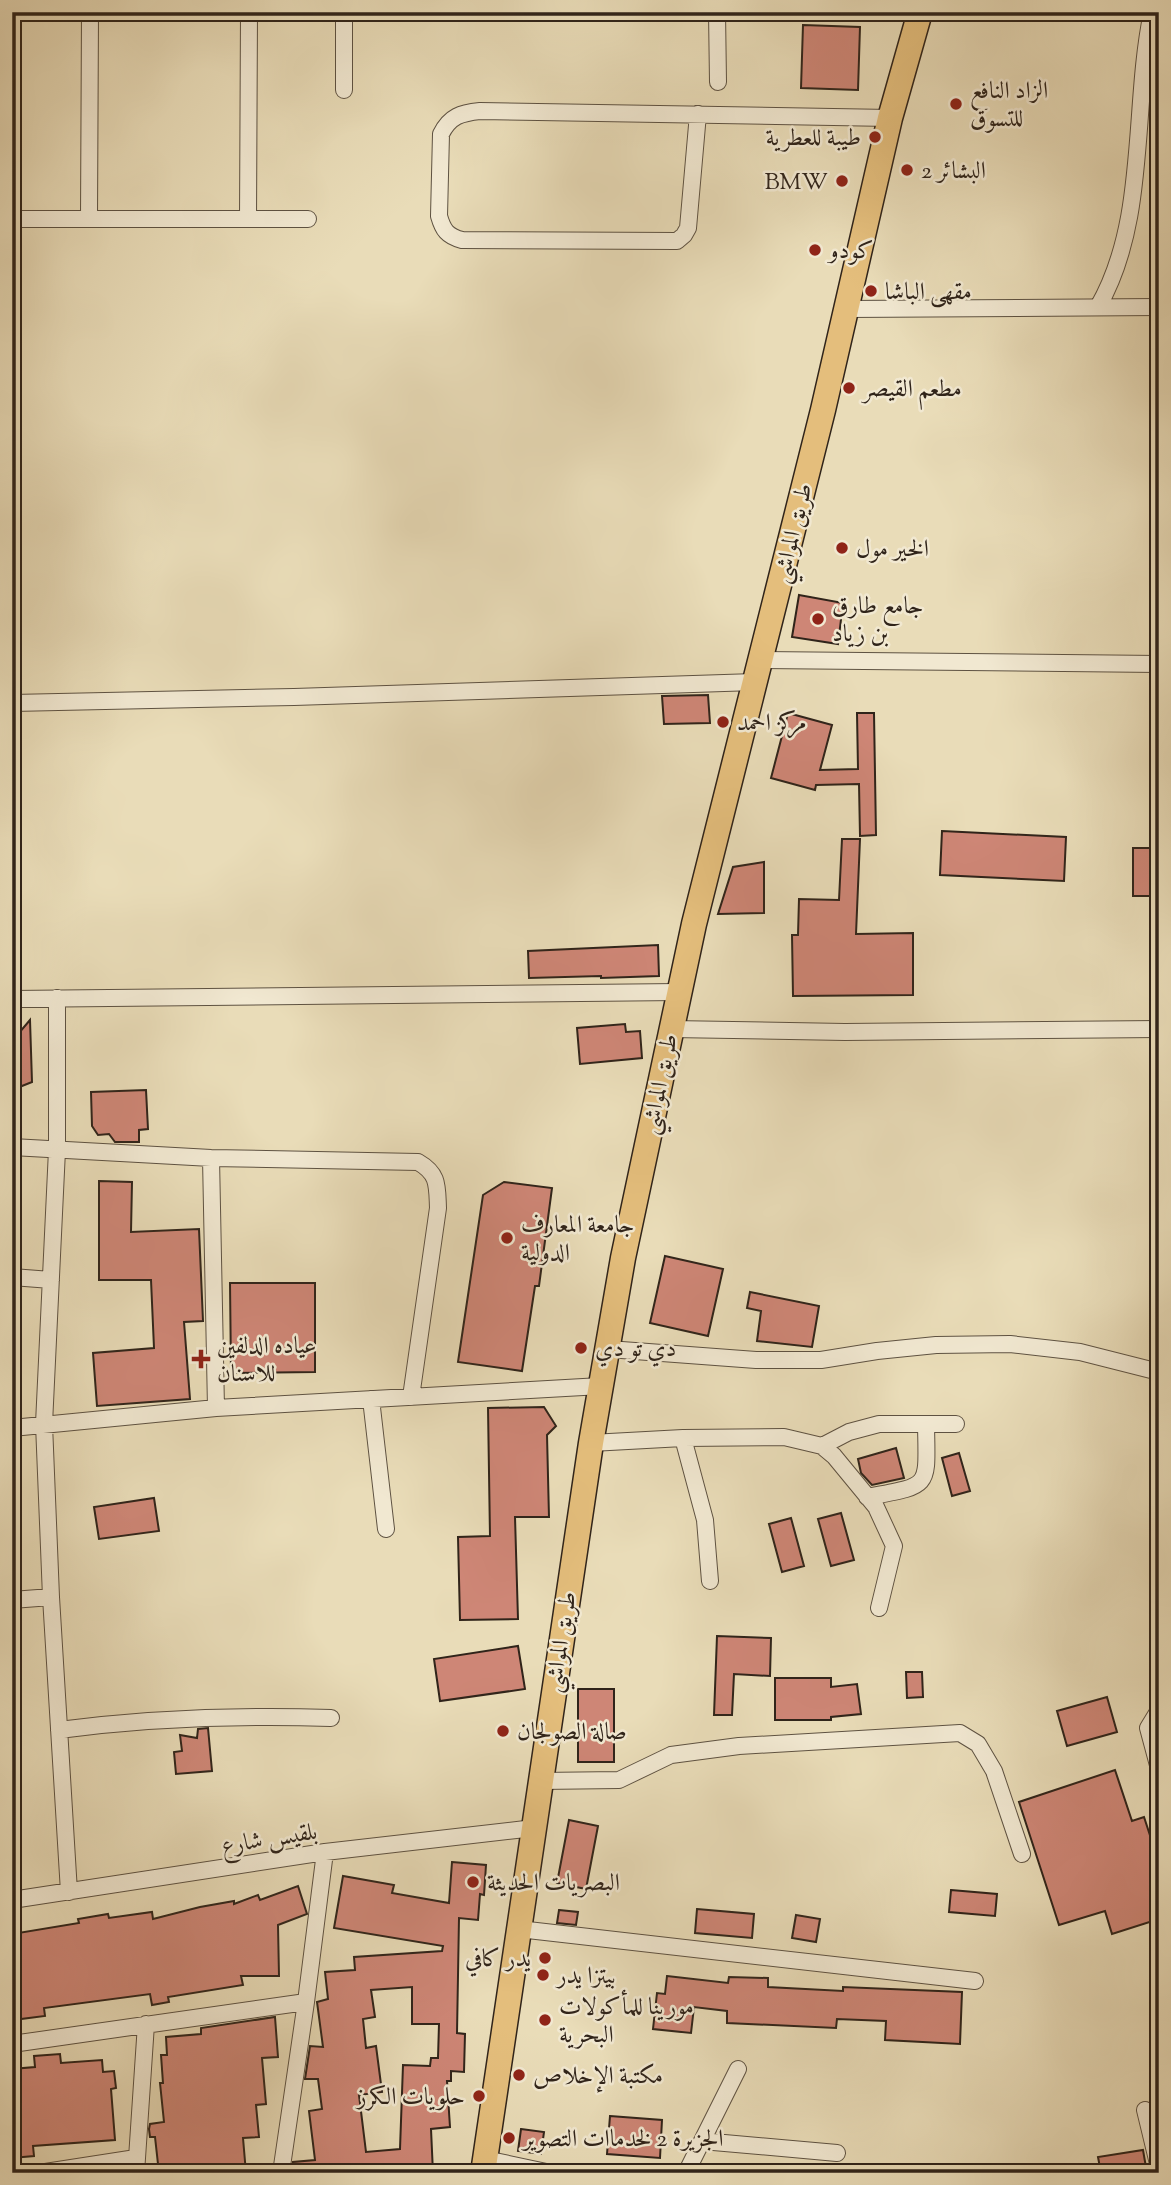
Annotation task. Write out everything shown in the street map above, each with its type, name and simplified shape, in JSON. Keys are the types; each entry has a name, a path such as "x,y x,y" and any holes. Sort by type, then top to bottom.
{"main road":[{"name":"طريق المواشي","path":"484,2166 591,1443 623,1258 679,992 890,118 920,12"}],"street":[{"path":"89,218 90,12"},
{"path":"248,219 249,12"},
{"path":"344,12 344,90"},
{"path":"717,12 718,82"},
{"path":"1098,307 1109,288 1118,263 1130,209 1152,12"},
{"path":"698,114 688,228 677,241 461,240 444,231 439,216 442,134 446,124 463,113 480,111 698,114 890,118"},
{"path":"12,219 308,219"},
{"path":"846,309 1159,307"},
{"path":"12,703 294,697 757,671 1159,664"},
{"path":"12,999 679,992"},
{"path":"57,999 57,1150 44,1424 51,1597 69,1892"},
{"path":"671,1029 845,1032 1159,1029"},
{"path":"12,1147 211,1158 418,1162 429,1168 437,1182 438,1208 411,1397"},
{"path":"211,1158 216,1408"},
{"path":"12,1277 51,1280"},
{"path":"608,1349 757,1360 821,1360 936,1345 1010,1344 1080,1352 1159,1372"},
{"path":"12,1428 216,1408 601,1386"},
{"path":"371,1399 386,1529"},
{"path":"822,1446 849,1432 879,1424 956,1423"},
{"path":"867,1497 909,1489 920,1484 927,1472 926,1424"},
{"path":"591,1443 683,1438 784,1437 822,1446 834,1456 876,1507 894,1546 879,1608"},
{"path":"683,1438 705,1520 710,1581"},
{"path":"12,1600 51,1597"},
{"path":"1159,1710 1149,1728 1159,1769"},
{"path":"59,1730 191,1717 331,1718"},
{"path":"540,1781 620,1780 671,1755 739,1746 960,1733 978,1744 994,1771 1022,1854"},
{"name":"بلقيس شارع","path":"12,1900 325,1852 534,1828"},
{"path":"281,2173 325,1852"},
{"path":"519,1929 975,1981"},
{"path":"12,2044 306,2002"},
{"path":"39,2173 136,2166 146,2024"},
{"path":"686,2173 738,2069"},
{"path":"1145,2110 1159,2168"},
{"path":"702,2141 837,2153"},
{"path":"484,2166 551,2173"}],"building":[{"path":"803,25 860,27 858,90 801,88"},
{"path":"799,595 843,603 838,644 792,637"},
{"path":"708,695 710,723 664,724 662,696"},
{"path":"788,713 832,725 820,770 858,769 857,713 874,713 876,835 860,836 859,784 816,785 815,790 771,778"},
{"path":"942,831 1066,837 1064,881 940,875"},
{"path":"842,839 860,839 856,934 913,933 913,995 793,996 792,935 798,935 799,899 839,900"},
{"path":"1133,848 1159,848 1159,896 1133,896"},
{"path":"764,862 764,913 718,914 733,867"},
{"path":"658,945 659,976 529,978 528,951"},
{"path":"30,1020 32,1082 12,1090 12,1032 19,1033"},
{"path":"625,1024 626,1032 640,1031 642,1058 580,1064 577,1028"},
{"path":"146,1090 148,1129 139,1130 139,1142 115,1142 109,1134 98,1135 92,1126 91,1092"},
{"path":"99,1181 132,1182 131,1232 199,1229 203,1321 184,1322 190,1399 97,1406 93,1353 154,1348 151,1280 99,1280"},
{"path":"504,1182 552,1188 539,1286 535,1286 522,1371 458,1362 483,1195"},
{"path":"665,1256 723,1269 708,1336 650,1323"},
{"path":"230,1283 315,1283 315,1372 231,1373"},
{"path":"750,1292 819,1306 812,1347 757,1341 761,1311 747,1308"},
{"path":"544,1407 556,1426 547,1435 549,1517 515,1517 518,1619 460,1620 458,1537 490,1536 488,1408"},
{"path":"896,1448 904,1478 872,1485 861,1473 858,1459"},
{"path":"959,1453 970,1491 952,1496 942,1458"},
{"path":"154,1498 159,1531 99,1539 94,1507"},
{"path":"841,1513 854,1560 831,1566 818,1519"},
{"path":"791,1518 804,1566 782,1572 769,1524"},
{"path":"717,1636 771,1638 770,1676 734,1674 732,1715 714,1715"},
{"path":"518,1646 525,1689 440,1701 434,1659"},
{"path":"906,1672 922,1672 923,1697 907,1698"},
{"path":"775,1678 831,1678 831,1687 857,1684 861,1714 831,1717 831,1720 775,1720"},
{"path":"578,1689 614,1689 614,1762 578,1762"},
{"path":"1107,1697 1117,1732 1067,1746 1057,1711"},
{"path":"208,1728 212,1771 176,1774 174,1752 182,1751 180,1735 197,1738 198,1729"},
{"path":"1115,1770 1132,1821 1144,1817 1159,1863 1159,1919 1112,1934 1105,1911 1059,1925 1019,1802"},
{"path":"569,1820 598,1826 586,1889 557,1883"},
{"path":"452,1862 486,1865 484,1895 480,1894 478,1920 459,1918 457,2033 465,2034 464,2072 451,2071 451,2081 447,2081 450,2127 431,2129 433,2173 292,2173 293,2162 315,2160 309,2111 322,2109 318,2079 305,2079 310,2046 323,2047 317,2002 328,1999 325,1972 355,1970 354,1957 442,1951 443,1946 334,1928 343,1876 394,1885 392,1893 449,1903","holes":["412,1987 412,2024 439,2024 438,2058 431,2058 430,2066 403,2065 400,2149 366,2152 359,2095 382,2092 376,2046 366,2048 363,2019 375,2017 371,1990"]},
{"path":"298,1886 307,1914 278,1925 279,1976 241,1976 243,1985 168,1997 169,2002 152,2005 150,1994 44,2008 45,2016 13,2020 12,1934 79,1923 78,1919 108,1914 109,1918 152,1912 153,1919 200,1907 234,1901 234,1904 258,1895 260,1900"},
{"path":"951,1890 997,1894 995,1916 949,1912"},
{"path":"697,1909 754,1914 752,1938 695,1933"},
{"path":"559,1910 578,1912 576,1925 557,1923"},
{"path":"796,1915 820,1919 816,1942 792,1938"},
{"path":"667,1976 728,1983 729,1977 768,1978 768,1987 962,1992 960,2044 885,2040 886,2021 837,2019 836,2028 727,2023 727,2011 694,2007 691,2033 653,2029 657,1993 665,1994"},
{"path":"275,2017 278,2057 262,2058 266,2104 256,2105 259,2137 243,2138 246,2173 159,2173 155,2137 150,2137 149,2129 150,2124 164,2122 160,2083 163,2083 161,2055 167,2055 166,2037 201,2034 201,2028"},
{"path":"60,2054 61,2063 102,2060 103,2072 114,2071 116,2088 111,2089 115,2140 33,2146 34,2156 12,2158 12,2069 35,2067 34,2056"},
{"path":"610,2116 662,2120 660,2158 607,2154"},
{"path":"521,2129 544,2132 541,2154 518,2151"},
{"path":"1143,2150 1147,2173 1101,2173 1098,2157"}],"place":[{"name":"الزاد النافع للتسوق","path":"956,104"},
{"name":"طيبة للعطرية","path":"875,137"},
{"name":"البشائر 2","path":"907,170"},
{"name":"BMW","path":"842,181"},
{"name":"كودو","path":"815,250"},
{"name":"مقهى الباشا","path":"871,291"},
{"name":"مطعم القيصر","path":"849,388"},
{"name":"الخير مول","path":"842,548"},
{"name":"جامع طارق بن زياد","path":"818,619"},
{"name":"مركز احمد","path":"723,722"},
{"name":"جامعة المعارف الدولية","path":"507,1238"},
{"name":"دي تو دي","path":"581,1348"},
{"name":"عياده الدلفين للاسنان","path":"201,1359"},
{"name":"صالة الصولجان","path":"503,1731"},
{"name":"البصريات الحديثة","path":"473,1882"},
{"name":"يدر كافي","path":"545,1958"},
{"name":"بيتزا يدر","path":"543,1975"},
{"name":"مورينا للمأكولات البحرية","path":"545,2020"},
{"name":"مكتبة الإخلاص","path":"519,2075"},
{"name":"حلويات الكرز","path":"479,2096"},
{"name":"الجزيرة 2 لخدماات التصوير","path":"509,2138"}]}
